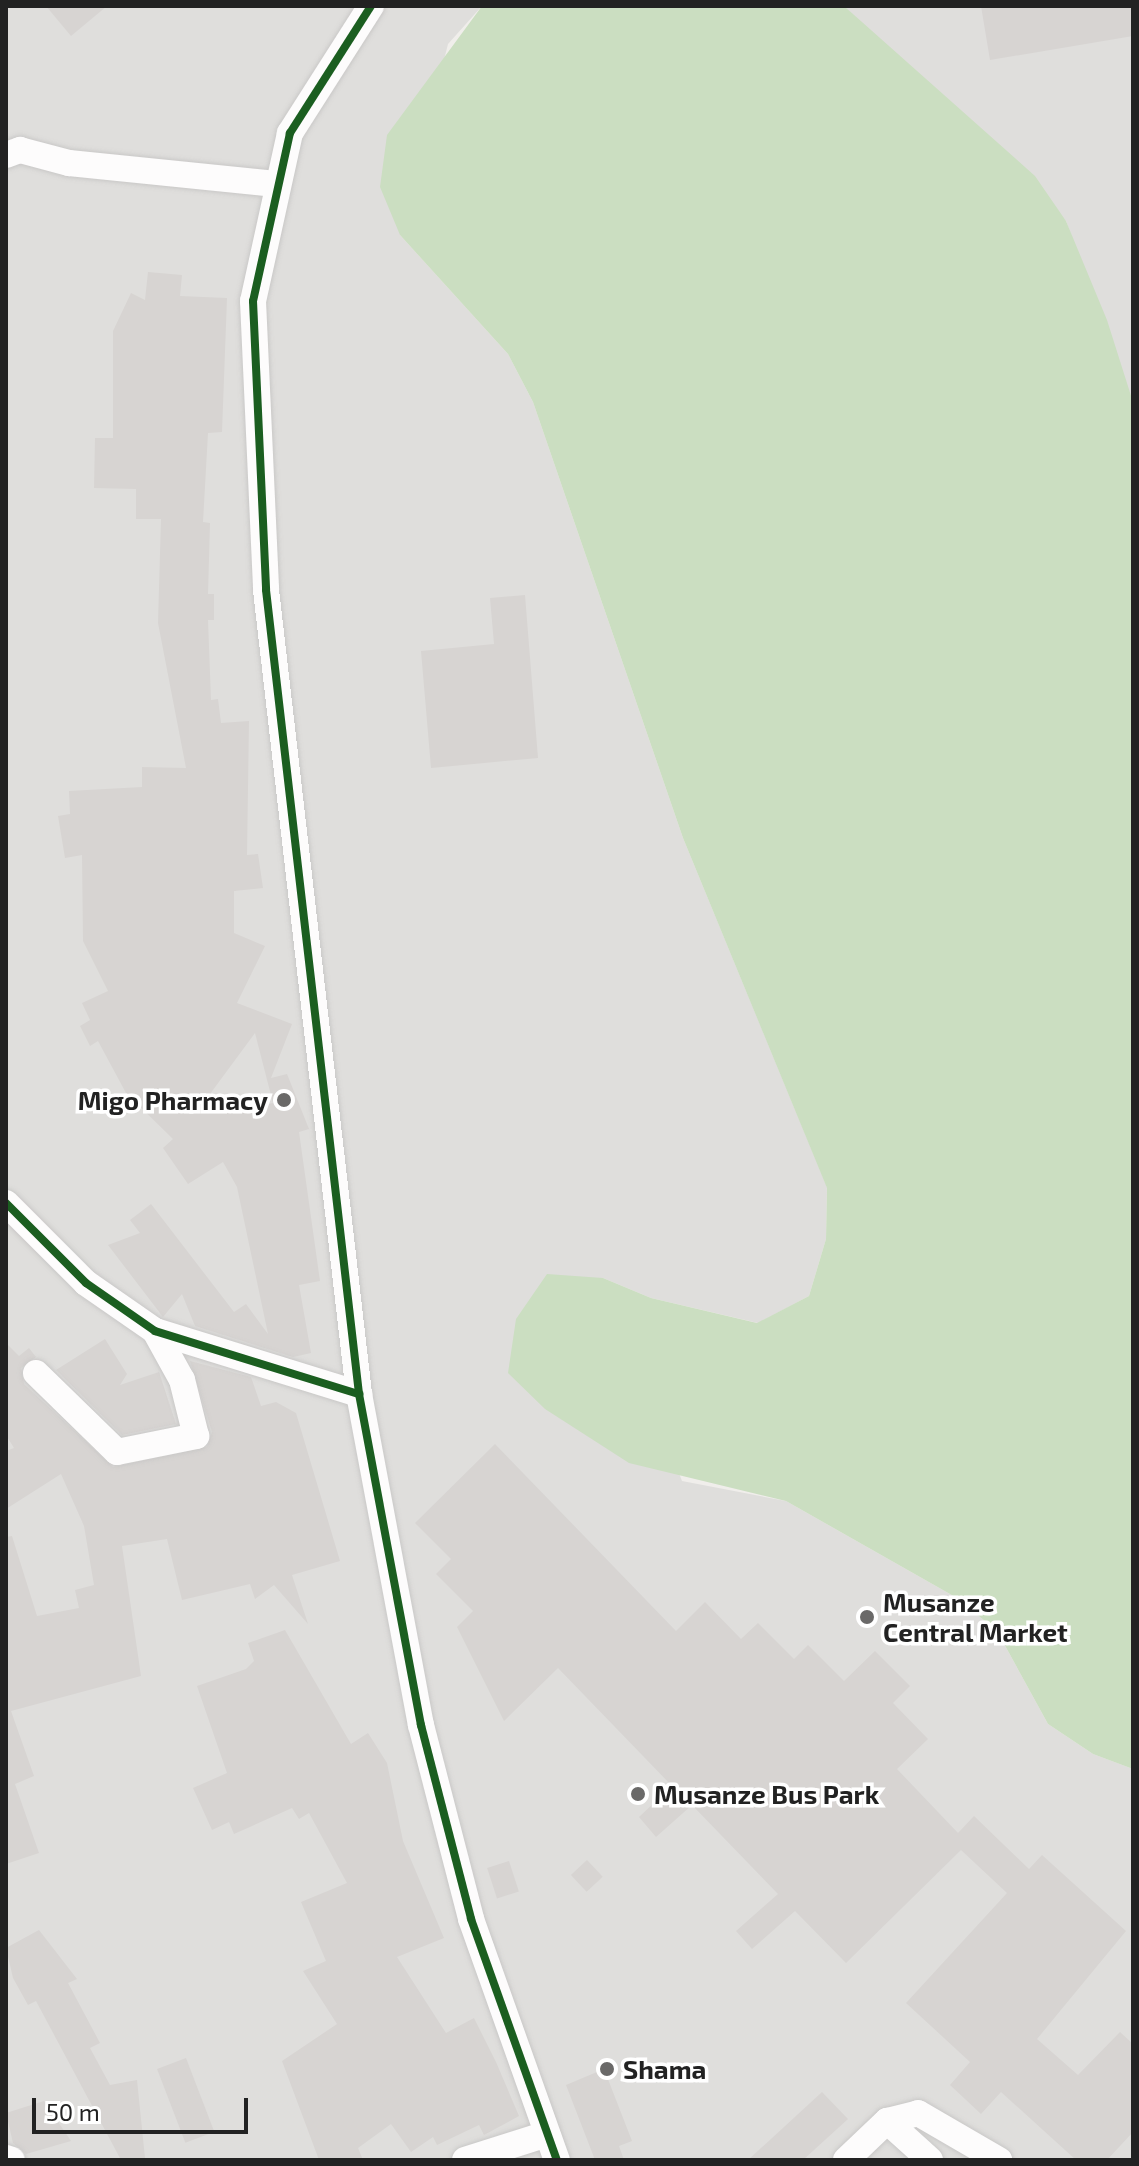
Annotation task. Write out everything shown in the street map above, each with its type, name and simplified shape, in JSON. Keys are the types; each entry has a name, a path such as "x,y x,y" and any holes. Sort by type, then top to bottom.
{"street":[{"path":"371,6 290,133 276,184 253,301 266,590 359,1394 421,1725 471,1919 557,2160"},
{"path":"6,155 20,150 69,163 276,184"},
{"path":"6,1203 86,1283 155,1331 359,1394"},
{"path":"36,1373 117,1452 196,1436 182,1380 155,1331"},
{"path":"846,2160 887,2121 918,2113 943,2121 999,2160"},
{"path":"887,2121 930,2160"},
{"path":"465,2160 547,2134"},
{"path":"6,2158 12,2160"}],"shaded area":[{"path":"6,6 482,6 448,44 400,235 508,354 533,402 683,838 827,1187 826,1239 809,1296 758,1323 651,1298 603,1278 682,1481 786,1501 957,1598 997,1631 1048,1724 1093,1754 1133,1769 1133,2160 6,2160"},
{"path":"844,6 1133,6 1133,402 1066,221"}],"green space":[{"path":"482,6 844,6 1035,176 1066,221 1107,320 1133,402 1133,1769 1093,1754 1048,1724 997,1631 957,1598 786,1501 629,1463 545,1409 508,1373 516,1319 547,1274 603,1278 651,1298 757,1323 809,1296 826,1239 827,1188 683,838 533,402 508,354 400,235 380,187 387,135"}],"building":[{"path":"46,6 107,6 71,36"},
{"path":"981,6 1133,6 1133,36 990,60"},
{"path":"148,272 182,275 180,296 227,298 222,432 208,433 203,522 210,523 208,594 214,594 214,620 208,620 211,700 218,699 221,723 249,721 247,855 258,854 263,888 234,891 234,933 265,946 237,1003 292,1024 271,1078 287,1074 309,1129 299,1132 320,1281 299,1285 311,1353 293,1357 195,1326 182,1294 163,1317 108,1245 140,1233 130,1220 151,1204 234,1312 246,1304 268,1334 237,1187 223,1162 188,1184 163,1148 173,1139 126,1093 98,1041 90,1046 80,1026 90,1020 82,1003 108,991 83,941 82,855 65,858 58,816 70,814 69,791 142,787 142,767 186,768 158,623 161,519 136,519 136,489 94,488 95,438 113,438 113,331 131,293 145,300","holes":["255,1033 273,1103 243,1109 210,1094"]},
{"path":"525,595 538,758 431,768 421,651 494,644 490,598"},
{"path":"105,1339 127,1374 120,1385 159,1372 176,1424 122,1435 56,1370"},
{"path":"6,1343 19,1356 29,1348 36,1357 21,1368 24,1384 113,1467 207,1447 212,1432 190,1361 251,1377 261,1406 276,1402 296,1413 340,1561 292,1575 308,1624 274,1585 255,1599 250,1584 182,1600 167,1539 122,1546 141,1676 11,1711 34,1776 15,1784 39,1853 6,1864 6,1537 12,1536 37,1616 79,1608 75,1590 94,1585 84,1526 61,1474 6,1509 6,1451 14,1448 6,1435"},
{"path":"495,1444 676,1631 705,1602 741,1639 758,1623 794,1659 808,1645 844,1681 875,1651 910,1686 893,1703 928,1739 897,1769 958,1833 974,1816 1029,1869 1042,1855 1126,1931 1037,2039 1078,2075 1120,2032 1133,2044 1133,2132 1107,2160 1076,2160 1001,2092 981,2114 950,2085 970,2062 906,2003 1007,1893 961,1850 846,1963 795,1911 752,1949 736,1931 778,1894 692,1805 656,1837 639,1817 672,1786 558,1668 504,1721 457,1627 473,1611 436,1574 451,1559 415,1523"},
{"path":"285,1630 351,1744 368,1733 387,1763 403,1841 444,1938 397,1957 446,2033 474,2018 496,2062 519,2116 484,2135 479,2125 437,2145 433,2137 411,2152 391,2124 358,2148 363,2160 319,2160 282,2061 337,2024 303,1971 326,1961 301,1902 347,1883 309,1813 299,1819 292,1808 234,1834 229,1822 212,1830 193,1788 227,1773 197,1686 246,1669 254,1661 248,1643"},
{"path":"587,1860 603,1877 587,1892 571,1875"},
{"path":"509,1861 519,1891 497,1899 487,1868"},
{"path":"39,1930 77,1979 68,1983 100,2043 90,2048 110,2085 137,2080 145,2158 121,2160 36,2001 28,2005 13,1978 6,1948"},
{"path":"186,2058 214,2132 185,2143 157,2069"},
{"path":"604,2069 632,2141 619,2146 624,2160 595,2160 566,2085"},
{"path":"822,2092 848,2119 803,2160 748,2160"},
{"path":"44,2101 71,2141 26,2154 13,2143 6,2113"}],"cycle path":[{"path":"371,6 290,133 253,301 266,590 359,1394 421,1725 471,1919 557,2160"},
{"path":"6,1203 86,1283 155,1331 359,1394"}],"place":[{"name":"Migo Pharmacy","path":"284,1100"},
{"name":"Musanze Central Market","path":"867,1617"},
{"name":"Musanze Bus Park","path":"638,1794"},
{"name":"Shama","path":"607,2069"}]}
